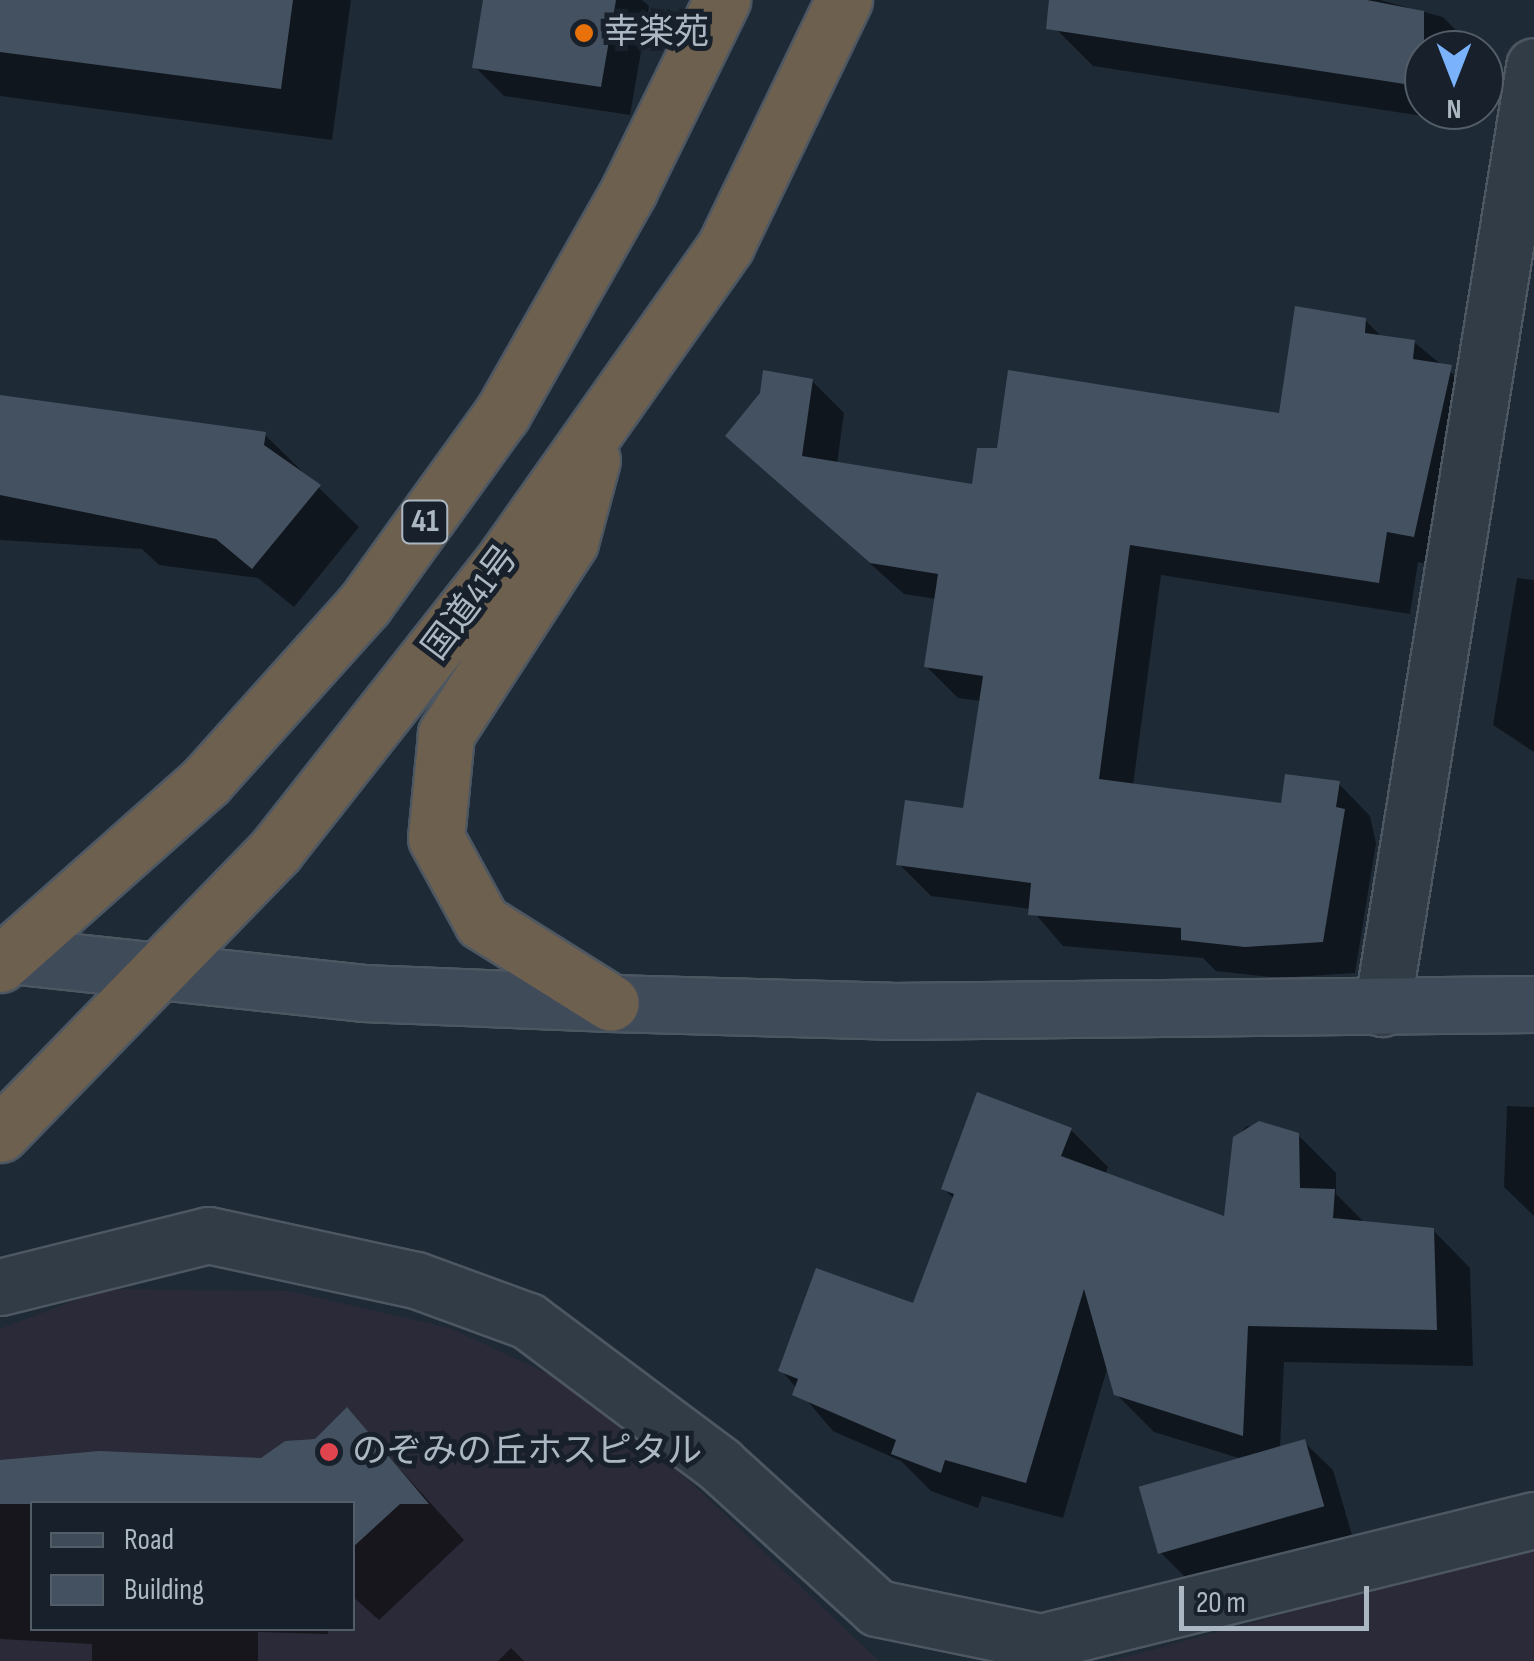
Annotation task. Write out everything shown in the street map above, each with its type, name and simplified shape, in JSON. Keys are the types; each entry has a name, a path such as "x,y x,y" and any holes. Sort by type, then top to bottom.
{"highway":[{"name":"41","path":"3,958 206,781 376,589 562,312 722,0"},
{"name":"国道41号","path":"0,1134 161,970 359,753 600,428 726,244 844,0"},
{"path":"600,428 570,542 446,734 436,838 482,922 610,1002"}],"street":[{"path":"1382,1008 1534,66"},
{"path":"3,958 161,970 364,993 610,1002 1382,1008 1534,1004"},
{"path":"0,1287 208,1235 416,1280 528,1321 719,1464 876,1608 1041,1642 1534,1520"}],"shaded area":[{"name":"のぞみの丘ホスピタル","path":"105,1289 289,1291 450,1328 604,1400 879,1661 0,1661 0,1329"},
{"path":"1534,1546 1534,1661 1111,1661"}],"building":[{"path":"0,0 293,0 281,89 0,52"},
{"path":"483,0 616,0 601,87 472,68"},
{"path":"1049,0 1367,0 1424,11 1424,30 1404,30 1404,84 1046,29"},
{"path":"1295,306 1366,318 1365,333 1415,340 1413,359 1452,365 1414,537 1387,532 1379,583 1130,545 1099,779 1281,803 1285,774 1340,781 1336,807 1345,809 1323,942 1245,947 1181,940 1181,928 1028,915 1031,883 896,865 905,800 963,808 983,676 924,667 938,574 870,563 725,436 760,393 763,370 813,379 802,456 972,484 977,448 997,448 1008,370 1279,413"},
{"path":"0,395 266,432 264,445 321,485 252,569 216,539 0,495"},
{"path":"977,1092 1072,1128 1061,1156 1224,1216 1233,1137 1259,1121 1299,1133 1300,1188 1335,1189 1333,1218 1434,1228 1437,1330 1248,1326 1243,1436 1114,1395 1084,1289 1026,1483 945,1460 941,1473 891,1454 896,1440 792,1395 798,1379 778,1371 816,1268 913,1303 954,1194 941,1189"},
{"path":"347,1407 429,1504 400,1504 355,1545 355,1501 0,1504 0,1460 99,1451 261,1458 285,1441 315,1439"},
{"path":"1305,1439 1324,1506 1158,1554 1139,1487"}],"place":[{"name":"幸楽苑","path":"584,33"},
{"name":"のぞみの丘ホスピタル","path":"329,1452"}]}
